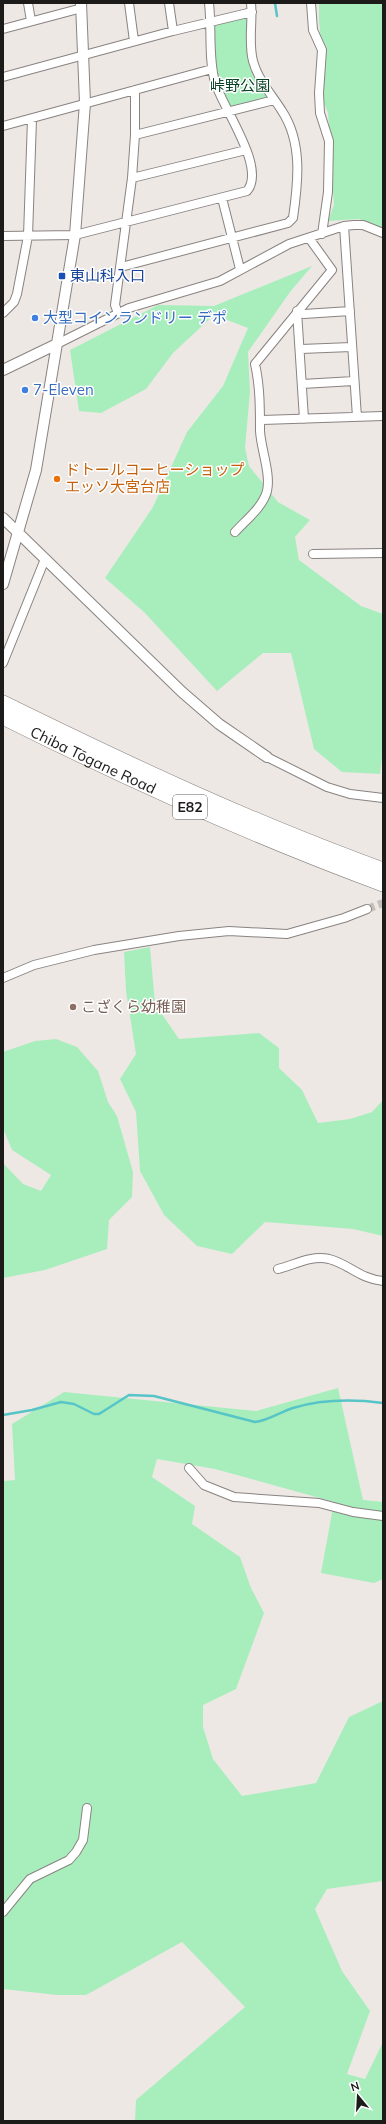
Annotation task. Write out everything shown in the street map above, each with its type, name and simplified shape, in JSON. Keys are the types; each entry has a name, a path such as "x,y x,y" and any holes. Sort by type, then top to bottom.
{"highway":[{"name":"Chiba Tōgane Road","path":"3,703 105,753 219,804 383,870"},
{"name":"Chiba Tōgane Road","path":"3,717 85,758 211,816 383,884"},
{"path":"3,727 69,756 85,758"}],"street":[{"path":"28,3 31,21"},
{"path":"129,3 134,41"},
{"path":"169,3 173,31"},
{"path":"3,236 75,235 247,192 251,184 251,163 217,88 212,69 209,3"},
{"path":"121,267 288,223 293,218 297,193 298,164 288,123 257,74 253,61 250,41 252,12 251,3"},
{"path":"311,3 311,22 322,50 319,93 320,112 329,141 328,192 322,234"},
{"path":"3,29 81,5 86,103 75,235 50,394 36,470 3,584"},
{"path":"3,77 134,41 252,12"},
{"path":"3,126 212,69"},
{"path":"118,313 115,305 132,178 135,135 135,90"},
{"path":"135,135 228,113 274,100"},
{"path":"3,313 14,302 17,294 28,236 32,119"},
{"path":"132,178 246,150"},
{"path":"222,198 240,269"},
{"path":"3,370 139,304 220,281 289,244 344,226 363,225 383,233"},
{"path":"344,226 356,417"},
{"path":"235,532 257,509 267,491 260,431 262,420 255,364 332,270 309,238"},
{"path":"297,311 304,314 350,311"},
{"path":"297,311 301,349 304,419"},
{"path":"301,349 351,347"},
{"path":"302,384 354,381"},
{"path":"262,420 383,416"},
{"path":"3,518 182,692 219,724 267,757 326,787 350,794 383,798"},
{"path":"313,554 383,553"},
{"path":"3,663 45,559"},
{"path":"3,978 34,965 94,950 179,936 229,931 286,934 344,918 367,909"},
{"path":"278,1269 306,1260 328,1259 365,1278 383,1281"},
{"path":"189,1468 204,1484 234,1496 318,1503 353,1512 383,1516"},
{"path":"3,1912 30,1879 69,1860 76,1852 83,1840 87,1808"}],"green space":[{"path":"319,3 383,3 383,229 359,219 328,221 334,205 328,113 322,98 324,75"},
{"name":"峠野公園","path":"246,15 249,18 256,77 267,96 266,100 235,109 229,107 218,76 215,26 219,22"},
{"path":"312,266 290,292 248,352 250,392 245,448 249,466 278,502 310,520 295,537 299,560 361,606 383,614 383,749 380,774 342,772 314,749 291,653 263,653 217,691 144,612 105,578 153,507 187,432 223,386 248,328 214,315 173,353 146,389 101,413 79,411 70,350 158,305 214,306"},
{"path":"150,947 155,1004 179,1039 259,1033 279,1048 279,1068 302,1090 318,1123 350,1119 372,1112 383,1100 383,1236 353,1229 265,1222 232,1254 197,1246 164,1215 140,1171 136,1112 120,1079 136,1054 126,991 124,952"},
{"path":"56,1039 77,1047 98,1071 108,1102 117,1116 133,1172 132,1197 109,1220 107,1249 45,1270 3,1278 3,1163 23,1184 41,1191 51,1175 12,1150 3,1128 3,1052 35,1041"},
{"path":"338,1388 363,1500 383,1502 383,1579 374,1583 321,1573 334,1502 215,1469 157,1459 152,1477 195,1506 192,1524 240,1557 251,1588 264,1613 236,1689 203,1705 203,1727 213,1759 242,1796 316,1783 349,1717 383,1701 383,1881 327,1889 315,1909 342,1971 370,2011 347,2074 365,2079 383,2042 383,2121 135,2121 136,2100 245,2007 182,1942 86,1995 57,1995 3,1989 3,1481 15,1480 12,1424 64,1392 256,1411"}],"waterway":[{"path":"275,3 277,16"},
{"path":"3,1415 32,1410 61,1402 74,1404 94,1414 99,1414 129,1395 154,1396 255,1422 265,1420 293,1408 326,1401 349,1400 383,1403"}],"tunnel":[{"path":"367,909 383,903"}],"place":[{"name":"東山科入口","path":"62,276"},
{"name":"大型コインランドリー デポ","path":"35,318"},
{"name":"7-Eleven","path":"25,390"},
{"name":"ドトールコーヒーショップ エッソ大宮台店","path":"57,479"},
{"name":"こざくら幼稚園","path":"73,1007"}]}
